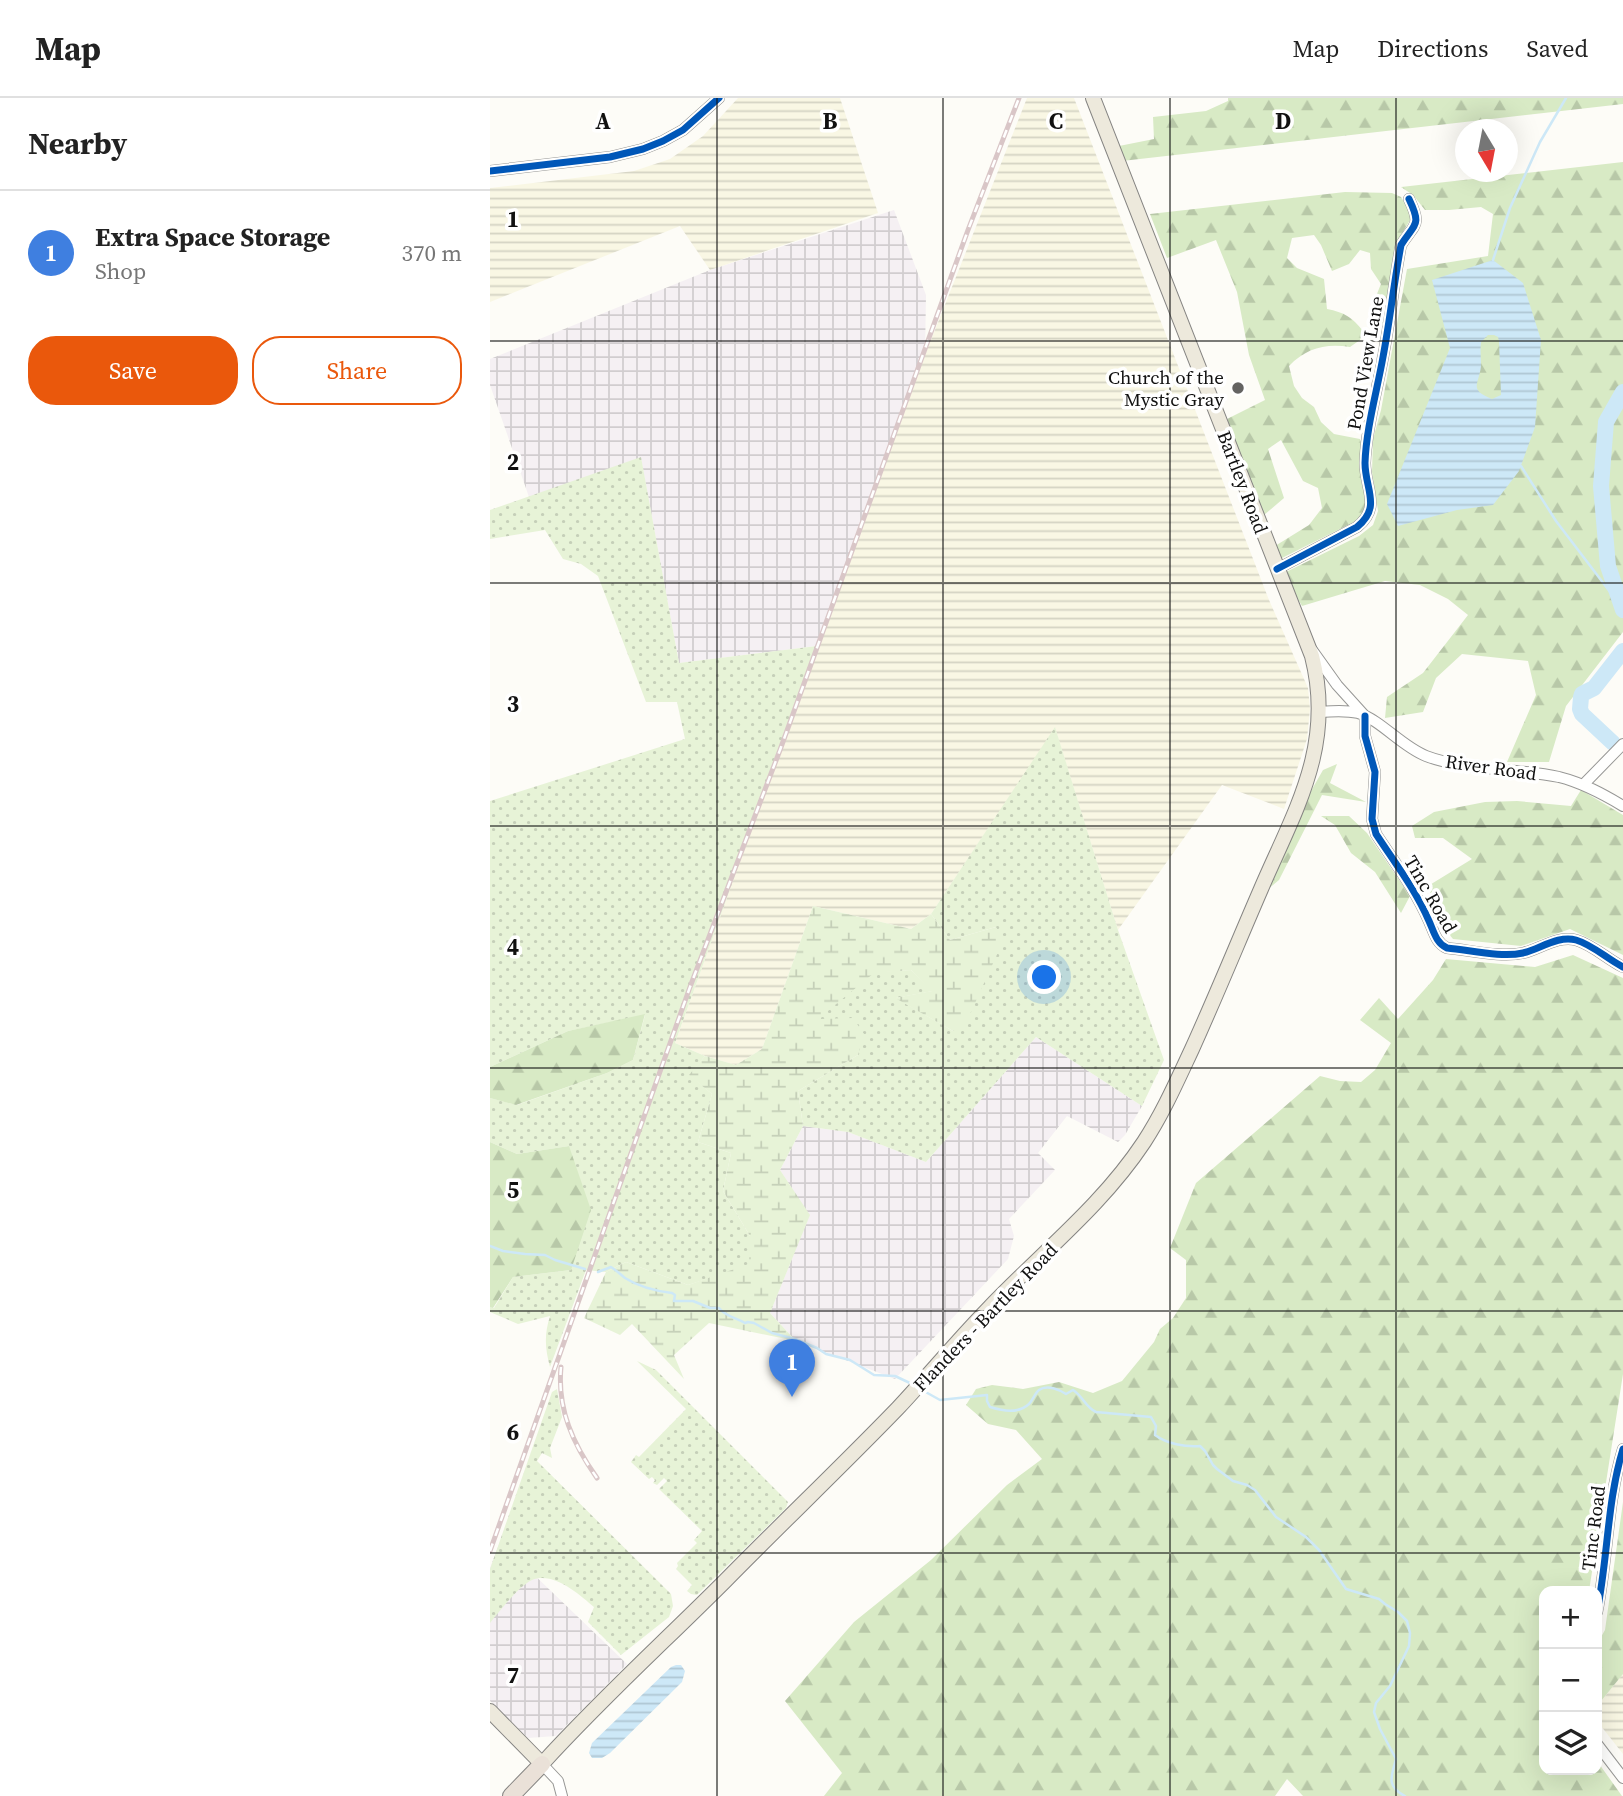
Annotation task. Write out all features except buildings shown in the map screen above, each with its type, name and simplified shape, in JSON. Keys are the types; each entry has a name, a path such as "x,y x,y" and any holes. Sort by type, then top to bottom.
{"highway":[{"path":"511,1796 542,1764"}],"main road":[{"name":"Bartley Road","path":"1093,98 1307,642 1316,671 1320,712"},
{"name":"Flanders - Bartley Road","path":"542,1764 628,1675 898,1408 997,1299 1094,1205 1142,1146 1164,1109 1198,1035 1306,784 1317,747 1320,712"},
{"path":"490,1712 542,1764"}],"street":[{"path":"490,171 610,157 643,149 678,133 719,98"},
{"name":"Pond View Lane","path":"1278,569 1357,527 1366,519 1371,508 1366,481 1367,446 1400,254 1417,217 1409,199"},
{"name":"River Road","path":"1307,642 1337,685 1364,716"},
{"name":"River Road","path":"1320,712 1347,711 1364,716 1407,746 1429,757 1550,775 1583,785 1623,806"},
{"name":"Tinc Road","path":"1364,716 1365,736 1375,772 1372,811 1374,828 1418,898 1441,945 1447,948 1506,954 1523,953 1552,942 1572,939 1623,967"},
{"path":"1583,785 1619,748"},
{"name":"Tinc Road","path":"1602,1587 1616,1472 1623,1449"},
{"path":"1602,1751 1623,1778"},
{"path":"542,1764 558,1781 562,1796"}],"shaded area":[{"path":"738,98 840,98 878,213 710,270 680,226 490,302 490,188 634,171 670,159 703,136"},
{"path":"1027,98 1074,98 1269,600 1308,688 1310,709 1307,739 1284,809 1222,785 1118,930 1055,728 931,914 911,929 813,906 762,1049 736,1065 705,1056 675,1043 817,646 925,355"},
{"path":"894,210 926,295 925,355 817,646 679,663 641,458 529,497 490,385 490,359 710,270"},
{"path":"1036,1037 1142,1106 1125,1135 1118,1142 1067,1116 1038,1153 1055,1170 1009,1219 1014,1236 1008,1259 895,1379 796,1341 770,1313 809,1216 780,1170 803,1126 848,1132 926,1162"},
{"path":"500,1542 627,1664 556,1736 528,1738 490,1701 490,1568"},
{"path":"1623,1674 1623,1754 1602,1727 1602,1700"}],"green space":[{"path":"1228,98 1623,98 1623,104 1491,119 1455,119 1455,123 1122,161 1119,146 1154,139 1153,117 1206,111 1228,101"},
{"path":"1623,162 1623,632 1566,706 1549,762 1507,762 1536,695 1528,661 1462,654 1436,678 1423,712 1385,718 1387,697 1423,673 1468,615 1448,599 1420,585 1385,581 1302,606 1288,582 1286,572 1359,536 1373,525 1378,511 1372,472 1373,439 1381,410 1407,269 1488,256 1493,214 1481,207 1425,210 1413,195 1401,187 1455,181 1518,182 1518,174"},
{"path":"1345,192 1392,193 1401,197 1411,213 1410,220 1397,242 1384,326 1375,310 1381,284 1371,269 1370,253 1360,250 1349,264 1332,271 1314,235 1292,238 1287,258 1297,268 1324,279 1327,309 1348,316 1363,331 1360,340 1350,347 1317,348 1302,355 1289,366 1294,386 1302,398 1314,407 1321,422 1334,434 1360,439 1360,475 1366,505 1363,513 1354,522 1280,559 1275,546 1309,525 1322,508 1318,488 1303,481 1281,440 1268,449 1284,498 1264,515 1227,419 1265,400 1249,355 1237,292 1216,240 1167,258 1150,214"},
{"path":"641,457 679,663 817,646 675,1043 705,1056 690,1075 712,1094 698,1142 731,1153 723,1191 750,1236 750,1265 688,1285 626,1262 606,1272 586,1270 550,1367 546,1342 550,1316 518,1324 490,1312 490,1307 494,1308 513,1277 571,1270 569,1146 517,1154 490,1142 490,1098 517,1105 607,1073 633,1060 645,1015 568,1031 490,1067 490,801 685,739 677,702 646,702 598,576 581,564 563,559 545,530 490,539 490,510"},
{"path":"1055,727 1118,930 1164,1060 1142,1106 1036,1037 926,1162 848,1132 803,1126 798,1091 858,1055 816,1019 874,972 911,970 933,991 896,998 953,1031 996,927 950,940 931,914"},
{"path":"1337,764 1330,783 1366,802 1322,795 1279,880 1267,890 1311,791 1323,770"},
{"path":"1581,790 1623,815 1623,955 1570,929 1521,946 1453,939 1440,923 1428,886 1472,859 1443,838 1415,838 1412,826 1434,812 1485,802 1517,801 1571,806"},
{"path":"1321,816 1349,816 1367,833 1410,896 1401,913 1375,872 1351,853 1335,825"},
{"path":"813,906 911,929 931,914 950,940 996,927 1004,939 966,1023 953,1031 895,998 932,991 911,970 874,973 818,1019 853,1018 864,1034 858,1055 798,1091 803,1126 780,1170 810,1215 770,1313 796,1341 709,1323 674,1355 684,1379 632,1324 620,1335 584,1318 606,1272 626,1262 688,1285 749,1264 750,1236 723,1191 731,1153 698,1142 712,1094 689,1075 705,1056 736,1065 762,1049"},
{"path":"1573,955 1623,978 1623,1374 1590,1586 1539,1586 1539,1775 1602,1775 1602,1768 1622,1796 1303,1796 1287,1779 1275,1796 824,1796 842,1773 785,1701 854,1622 931,1560 1007,1485 1042,1459 1016,1430 988,1424 966,1405 976,1389 992,1385 1023,1389 1059,1382 1093,1393 1122,1381 1186,1298 1186,1260 1170,1248 1196,1183 1320,1076 1361,1082 1375,1070 1391,1043 1360,1020 1379,998 1398,1019 1433,980 1446,959 1535,967"},
{"path":"645,1014 633,1060 607,1073 516,1105 490,1098 490,1067 568,1031"},
{"path":"490,1142 517,1154 569,1146 591,1210 571,1270 513,1277 493,1308 490,1307"},
{"path":"637,1361 656,1370 788,1502 786,1508 697,1595 687,1591 692,1585 676,1569 677,1563 697,1543 694,1540 702,1531 659,1489 667,1481 664,1478 657,1485 653,1483 655,1480 652,1477 649,1479 631,1462 686,1409"},
{"path":"557,1389 562,1417 550,1448 552,1458 542,1453 537,1461 671,1594 673,1606 669,1617 621,1655 588,1622 594,1607 557,1581 540,1578 527,1583 490,1623 490,1569 552,1392"},
{"path":"1623,1502 1623,1674 1602,1700 1602,1635 1605,1630"}],"water":[{"path":"1493,260 1523,283 1541,340 1535,427 1519,471 1493,505 1457,510 1398,526 1387,504 1450,348 1432,280","holes":["1488,335 1494,335 1499,341 1501,395 1492,399 1480,392 1477,386 1481,366 1481,342"]},
{"path":"676,1665 681,1665 685,1671 682,1682 610,1753 602,1758 592,1758 589,1753 592,1743"}],"waterway":[{"path":"1493,260 1510,208 1540,142 1566,98"},
{"path":"1623,392 1606,422 1601,486 1608,566 1623,610"},
{"path":"1521,466 1556,521 1620,605"},
{"path":"1613,743 1582,714 1581,697 1594,688 1623,651"},
{"path":"490,1246 503,1251 545,1255 585,1269"},
{"path":"598,1272 611,1267 636,1284 672,1293 675,1295 674,1301 693,1301 710,1308 719,1308 745,1323 754,1323 826,1354 850,1360 874,1375 895,1376 912,1384"},
{"path":"922,1390 940,1400 987,1395 990,1407 1010,1411 1025,1407 1042,1388 1053,1388 1066,1394 1073,1390 1096,1412 1151,1417 1156,1426 1155,1435 1176,1444 1200,1446 1217,1469 1233,1481 1255,1490 1276,1517 1306,1537 1319,1550 1346,1589 1379,1599 1407,1621 1409,1646 1390,1686 1376,1703 1374,1712 1396,1759 1392,1784 1405,1796"}],"railway":[{"path":"490,1551 690,987 780,750 968,230 1019,98"},
{"path":"561,1367 560,1382 568,1426 597,1478"}],"cycle path":[{"path":"490,171 610,157 643,149 683,130 719,98"},
{"path":"1277,569 1357,527 1369,512 1371,505 1365,463 1367,437 1401,245 1416,220 1409,199"},
{"path":"1365,716 1365,736 1375,772 1372,819 1376,834 1411,887 1440,943 1447,948 1505,955 1523,953 1569,939 1588,945 1623,967"},
{"path":"1601,1586 1614,1489 1623,1449"}],"place":[{"name":"Church of the Mystic Gray","path":"1238,388"},
{"name":"Extra Space Storage","path":"792,1397"}]}
